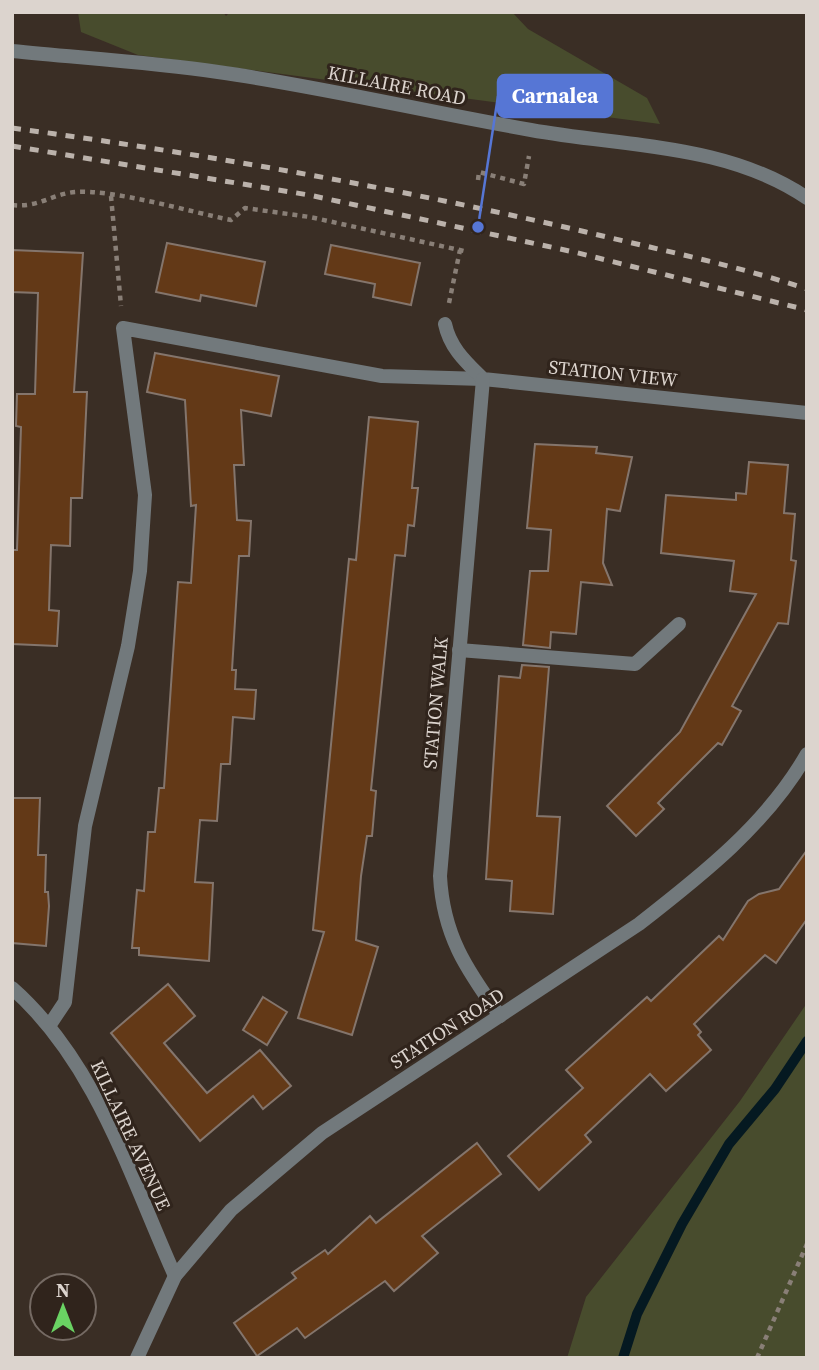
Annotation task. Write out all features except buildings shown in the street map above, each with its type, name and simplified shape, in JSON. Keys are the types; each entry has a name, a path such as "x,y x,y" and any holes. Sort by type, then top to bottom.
{"street":[{"name":"KILLAIRE ROAD","path":"12,51 217,72 533,131 665,147 730,163 807,198"},
{"path":"445,324 447,337 460,357 483,379"},
{"name":"STATION VIEW","path":"123,328 382,376 483,379 807,412"},
{"path":"50,1026 65,1002 85,826 128,646 141,572 145,495 123,328"},
{"name":"STATION WALK","path":"483,379 441,855 441,897 454,946 468,972 500,1016"},
{"path":"459,650 635,664 679,624"},
{"name":"STATION ROAD","path":"137,1358 174,1276 232,1210 323,1133 639,924 684,889 776,800 807,754"},
{"name":"KILLAIRE AVENUE","path":"12,988 50,1026 88,1083 174,1276"}],"path":[{"path":"478,180 480,172 524,184"},
{"path":"12,205 29,207 75,192 111,196 231,220 245,208 310,217 462,250 445,324"},
{"path":"111,196 123,328"},
{"path":"757,1358 807,1244"}],"green space":[{"path":"78,12 223,12 226,16 230,12 512,12 528,29 647,98 660,124 138,55 81,32"},
{"path":"807,1003 807,1358 567,1358 586,1297 740,1101"}],"waterway":[{"path":"623,1358 637,1314 682,1224 729,1144 775,1089 807,1041"}],"railway":[{"path":"12,128 229,161 444,201 697,258 807,289"},
{"path":"12,146 309,195 574,252 807,310"}],"place":[{"name":"Carnalea","path":"478,227"}]}
